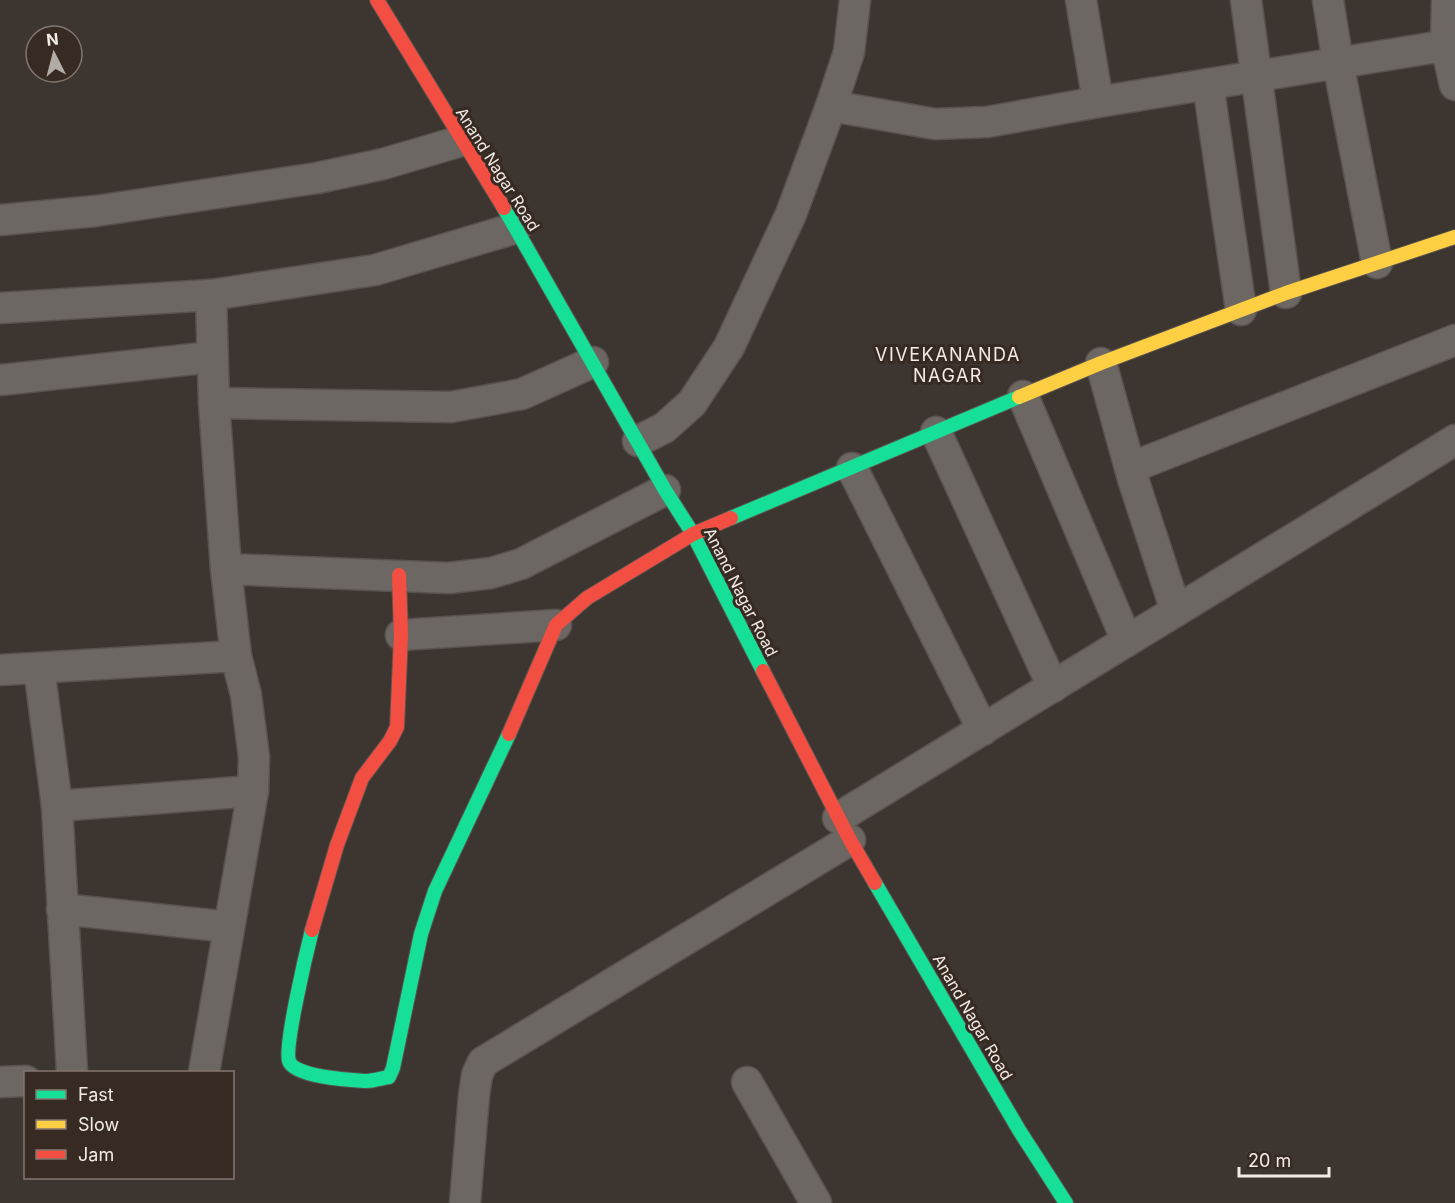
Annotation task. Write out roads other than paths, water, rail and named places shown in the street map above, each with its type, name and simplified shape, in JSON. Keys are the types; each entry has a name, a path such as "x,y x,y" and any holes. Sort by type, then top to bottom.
{"street":[{"name":"Anand Nagar Road","path":"377,0 516,228 665,490 693,534 844,829 1019,1130 1066,1203"},
{"path":"638,441 664,428 692,403 729,347 790,214 831,106 849,52 855,0"},
{"path":"1081,0 1098,102"},
{"path":"1246,0 1286,293"},
{"path":"1328,0 1377,262"},
{"path":"1447,0 1455,85"},
{"path":"831,106 935,124 987,122 1450,45"},
{"path":"1208,84 1241,310"},
{"path":"0,220 96,211 317,178 383,164 461,141"},
{"path":"0,308 211,295 375,270 516,228"},
{"path":"399,575 401,635 397,727 382,754 362,778 337,841 299,985 288,1053 289,1062 295,1070 307,1074 368,1081 389,1077 393,1068 421,934 435,891 502,750 556,625 587,598 693,534 1101,363 1286,293 1455,237"},
{"path":"204,1071 253,791 254,757 246,695 236,656 226,569 214,403 211,295"},
{"path":"1130,468 1455,340"},
{"path":"0,381 212,357"},
{"path":"214,403 452,406 522,394 593,362"},
{"path":"1101,363 1130,468 1176,611"},
{"path":"1023,396 1127,641"},
{"path":"936,432 1053,687"},
{"path":"465,1203 474,1095 477,1076 483,1062 844,829 983,730 1455,440"},
{"path":"852,468 983,730"},
{"path":"226,569 449,578 491,573 521,564 665,490"},
{"path":"401,635 556,625"},
{"path":"0,670 236,656"},
{"path":"39,668 57,806 72,1071"},
{"path":"57,806 253,791"},
{"path":"62,909 229,927"},
{"path":"0,1082 24,1081"},
{"path":"747,1082 816,1203"}],"district":[{"name":"VIVEKANANDA NAGAR","path":"948,364"}]}
